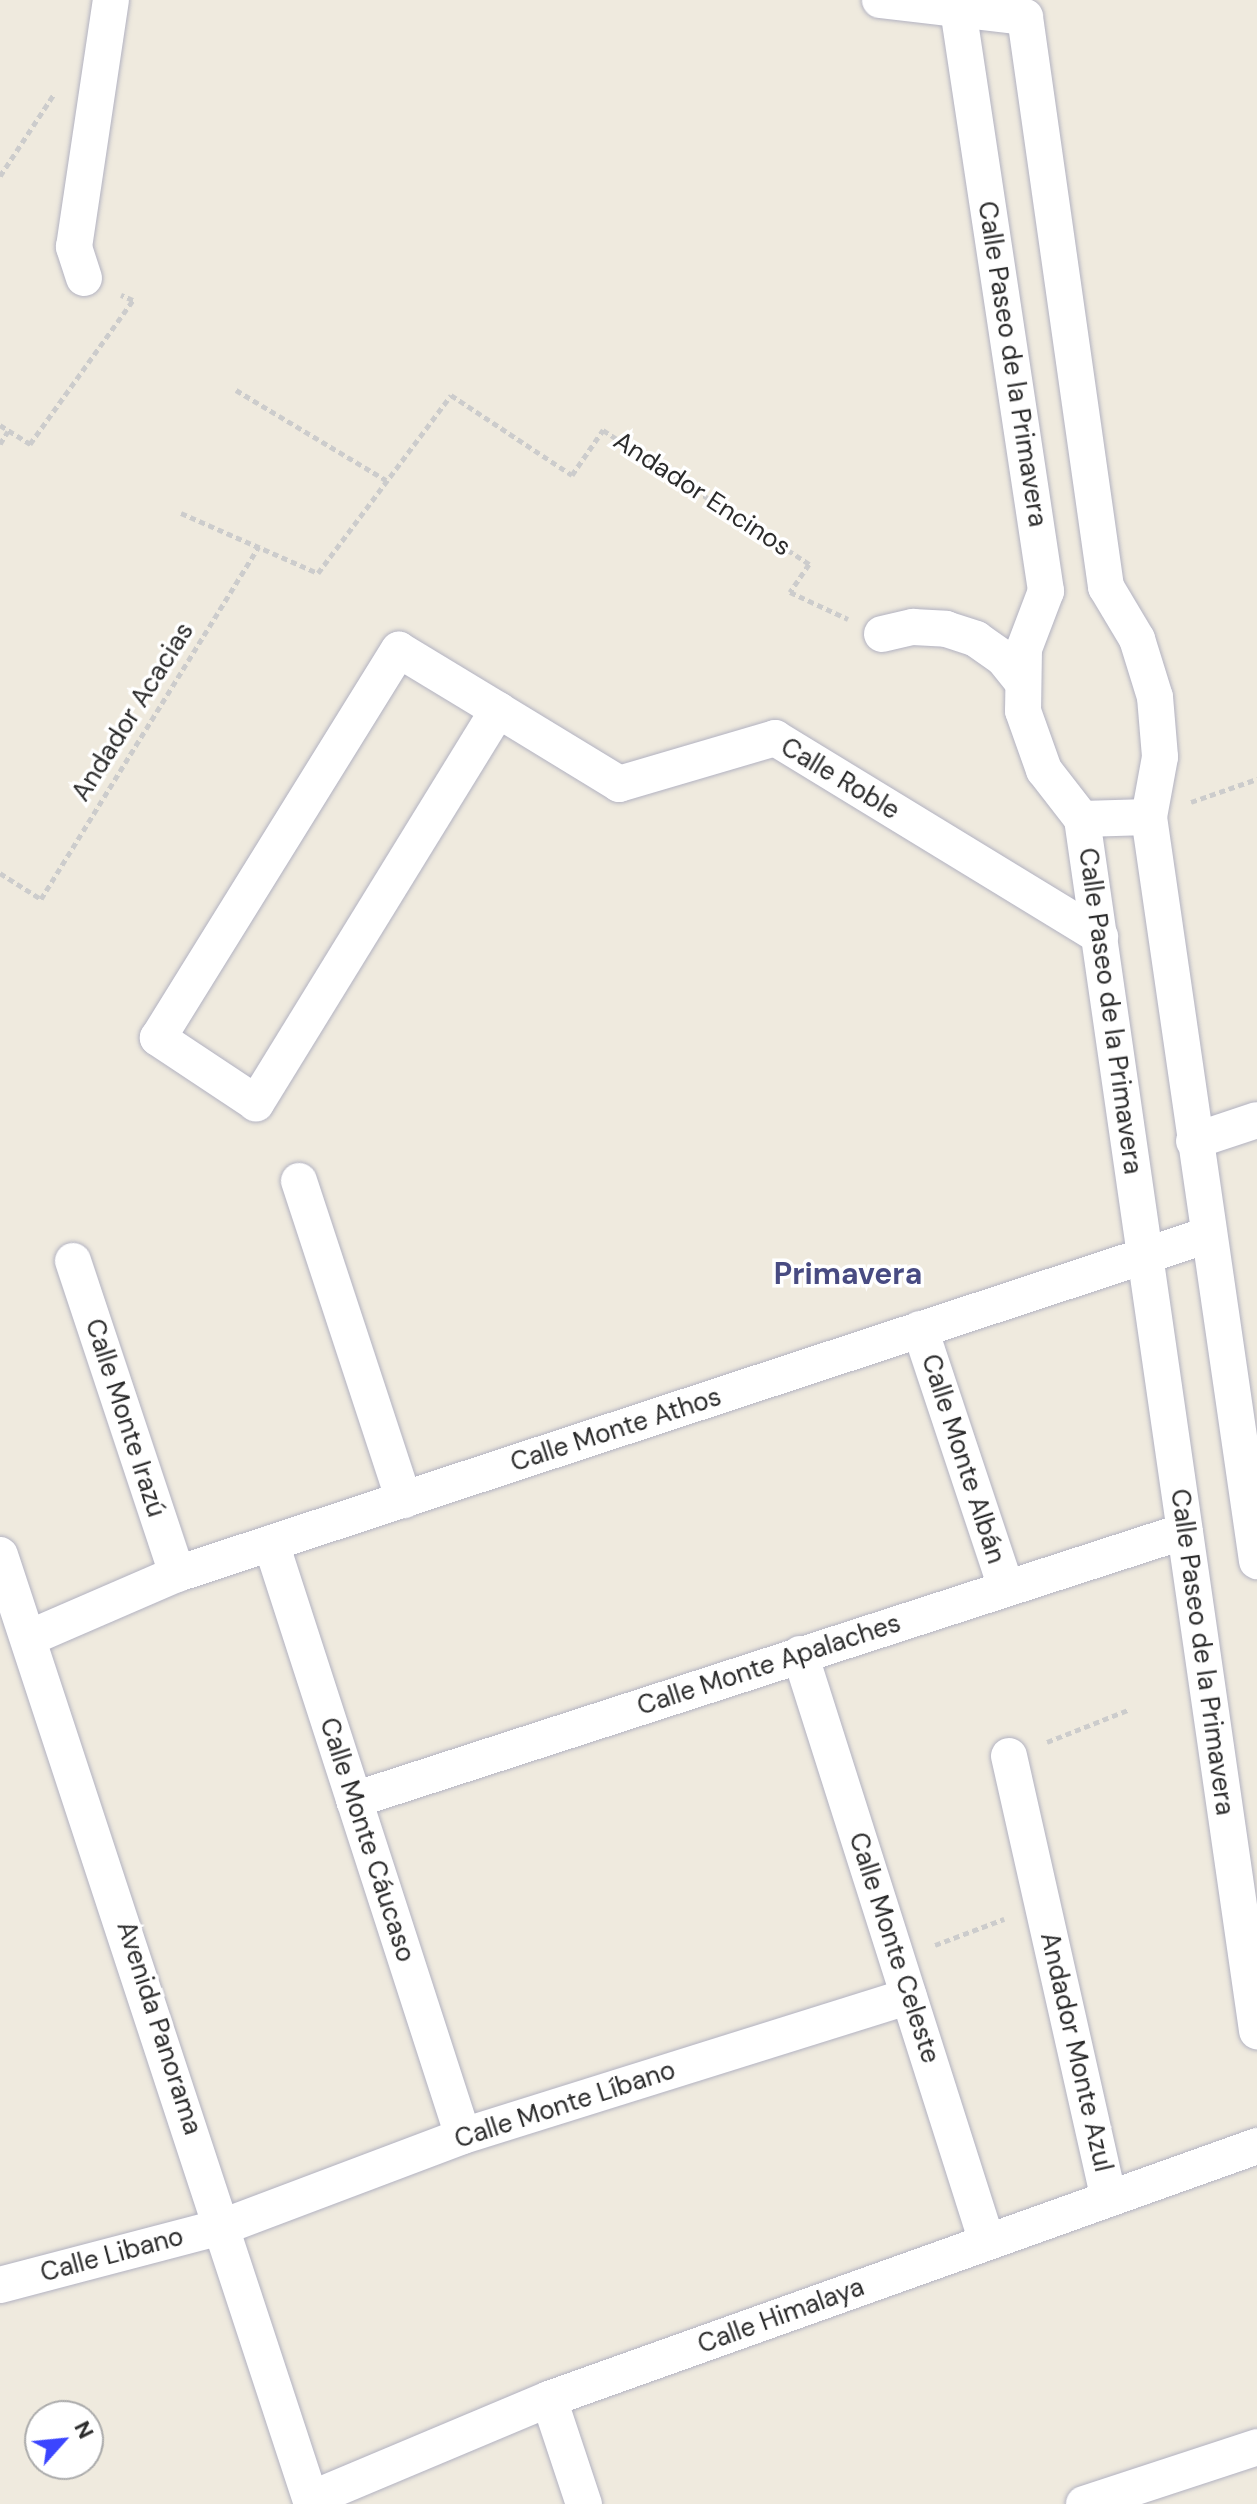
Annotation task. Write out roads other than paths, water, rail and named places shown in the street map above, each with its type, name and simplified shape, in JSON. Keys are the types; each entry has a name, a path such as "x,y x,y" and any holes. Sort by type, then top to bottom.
{"street":[{"path":"84,278 74,247 111,0"},
{"path":"880,0 1025,17 1106,587 1137,639 1155,697 1160,757 1149,817 1257,1561"},
{"name":"Calle Paseo de la Primavera","path":"958,9 1046,591 1024,649 1023,711 1044,770 1082,819 1257,2031"},
{"path":"1046,591 1106,587"},
{"path":"882,634 913,627 976,639 1003,658 1023,683"},
{"name":"Calle Roble","path":"498,710 256,1103 158,1038 399,650 498,710 619,784 775,738 1100,936"},
{"path":"1082,819 1149,817"},
{"path":"1194,1141 1257,1120"},
{"path":"299,1181 404,1500"},
{"name":"Calle Monte Athos","path":"29,1638 177,1574 1208,1235"},
{"name":"Calle Monte Irazú","path":"73,1261 177,1574"},
{"name":"Calle Monte Albán","path":"920,1329 1006,1588"},
{"name":"Calle Monte Apalaches","path":"354,1800 1185,1531"},
{"name":"Calle Monte Cáucaso","path":"271,1543 463,2136"},
{"name":"Avenida Panorama","path":"0,1555 225,2226 312,2502"},
{"name":"Calle Monte Celeste","path":"800,1654 987,2242"},
{"name":"Andador Monte Azul","path":"1009,1756 1109,2199"},
{"name":"Calle Monte Líbano","path":"225,2226 463,2136 909,1996"},
{"name":"Calle Himalaya","path":"312,2502 549,2399 1257,2146"},
{"name":"Calle Libano","path":"0,2285 225,2226"},
{"path":"549,2399 584,2504"},
{"path":"1084,2504 1257,2447"}],"district":[{"name":"Primavera","path":"848,1274"}]}
